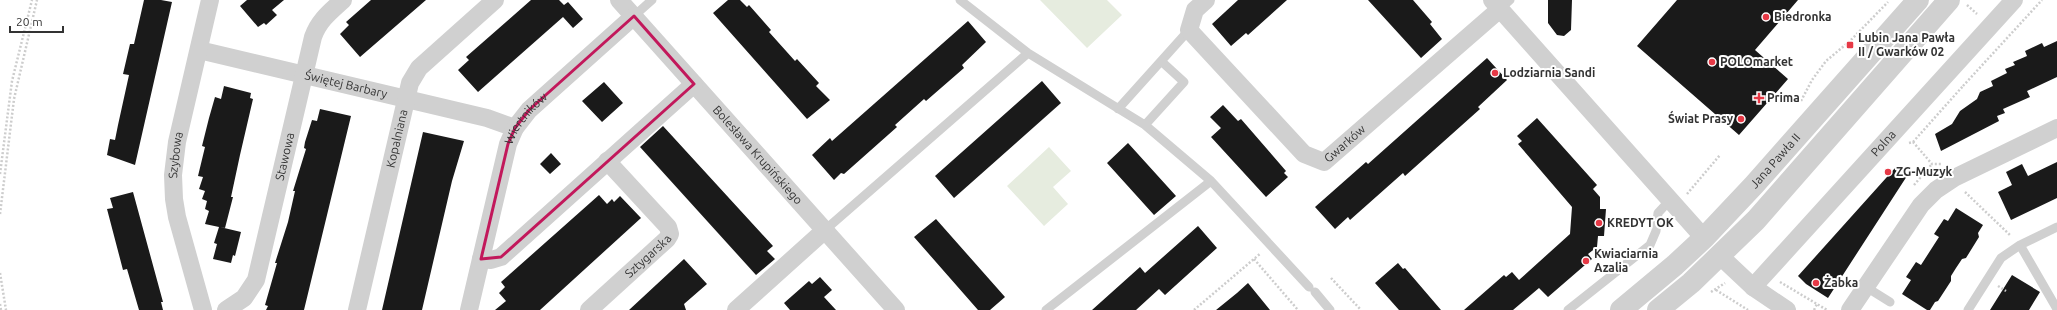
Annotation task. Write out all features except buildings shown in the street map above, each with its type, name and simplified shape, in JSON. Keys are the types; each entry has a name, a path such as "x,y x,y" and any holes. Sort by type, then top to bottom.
{"street":[{"name":"Szybowa","path":"203,310 177,217 173,180 177,142 210,0"},
{"name":"Stawowa","path":"226,310 244,298 256,280 316,29 325,16 343,0"},
{"name":"Kopalniana","path":"357,310 410,83 419,68 496,0"},
{"name":"Bolesława Krupińskiego","path":"619,0 825,230 888,307"},
{"path":"1189,30 1195,10 1206,0"},
{"name":"Jana Pawła II","path":"1621,310 1675,265 1704,238 1754,185 1918,0"},
{"name":"Jana Pawła II","path":"1658,310 1720,256 1768,207 1949,0"},
{"name":"Polna","path":"1753,287 2014,0"},
{"name":"Gwarków","path":"1189,30 1304,154 1324,162 1501,3 1678,197 1704,238"},
{"name":"Wiertników","path":"469,310 508,144 515,128 529,110 634,16"},
{"name":"Świętej Barbary","path":"199,50 492,119 515,128"},
{"path":"481,259 491,260 501,257 694,84"},
{"path":"1850,310 1921,205 1936,190 1954,178 2057,128"},
{"name":"Sztygarska","path":"589,310 667,239 670,234 669,229 607,161"},
{"path":"736,310 825,230"},
{"path":"1704,238 1720,256 1753,287 1787,310"}],"lane":[{"path":"634,16 652,0"},
{"path":"960,0 1028,53 1145,126 1211,181 1330,310"},
{"path":"1118,109 1189,30"},
{"path":"825,230 1028,53"},
{"path":"1145,126 1184,82 1161,61"},
{"path":"1046,310 1211,181"},
{"path":"1568,310 1650,245 1656,230 1658,213 1678,197"},
{"path":"1968,310 2001,258 2020,245 2057,226"},
{"path":"2020,245 2057,309"},
{"path":"1866,287 1890,302"}],"path":[{"path":"0,174 12,81 32,0"},
{"path":"0,214 14,99 36,0"},
{"path":"1963,86 2042,0"},
{"path":"1893,133 1904,143 1913,142 1932,164 1947,164 1959,186 2020,245"},
{"path":"1678,197 1720,155"},
{"path":"1194,310 1270,245"},
{"path":"1254,259 1298,310"},
{"path":"0,273 6,310"},
{"path":"1766,273 1827,310"},
{"path":"1331,278 1361,310"},
{"path":"1716,290 1748,310"},
{"path":"0,304 1,310"},
{"path":"1814,310 1817,304"}],"highlighted area":[{"path":"634,16 694,84 501,257 481,259 508,144 515,128 529,110"}],"shaded area":[{"path":"1040,0 1107,0 1122,15 1087,48"},
{"path":"1049,147 1071,171 1053,187 1068,204 1044,226 1007,186"}],"place":[{"name":"Biedronka","path":"1766,17"},
{"name":"Lubin Jana Pawła II / Gwarków 02","path":"1850,45"},
{"name":"POLOmarket","path":"1712,62"},
{"name":"Lodziarnia Sandi","path":"1495,73"},
{"name":"Prima","path":"1759,98"},
{"name":"Świat Prasy","path":"1741,119"},
{"name":"ZG-Muzyk","path":"1888,172"},
{"name":"KREDYT OK","path":"1599,223"},
{"name":"Kwiaciarnia Azalia","path":"1586,261"},
{"name":"Żabka","path":"1816,283"}]}
